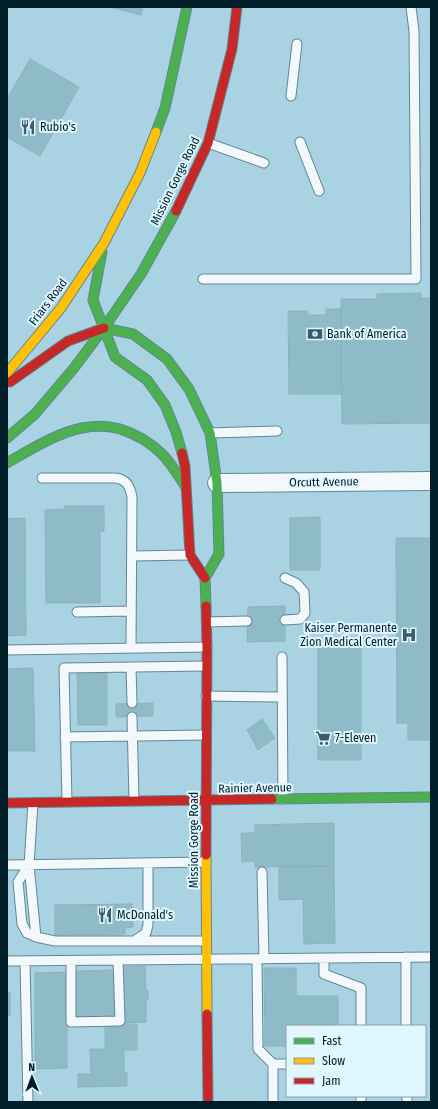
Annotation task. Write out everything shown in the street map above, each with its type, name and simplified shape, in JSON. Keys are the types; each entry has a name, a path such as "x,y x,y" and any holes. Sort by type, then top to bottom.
{"main road":[{"path":"7,384 68,341 104,328 133,334 167,359 189,389 210,433 217,483 219,554 205,578 190,555 185,466 176,432 165,405 147,380 115,357 104,328 93,300 104,243 120,215 140,173 165,108 187,7"},
{"name":"Mission Gorge Road","path":"104,328 140,274 177,209 208,143 232,49 237,7"},
{"name":"Friars Road","path":"7,373 61,308 104,243"},
{"path":"7,438 35,414 74,368 104,328"},
{"path":"7,463 61,433 75,429 102,426 116,428 132,433 148,443 162,454 186,487"},
{"name":"Mission Gorge Road","path":"205,578 207,647 205,800 208,1102"},
{"name":"Rainier Avenue","path":"7,803 431,797"}],"street":[{"name":"Orcutt Avenue","path":"217,483 431,481"}],"lane":[{"path":"203,279 416,279 414,31 411,7"},
{"path":"291,96 297,44"},
{"path":"300,142 319,191"},
{"path":"208,143 264,163"},
{"path":"210,433 277,431"},
{"path":"42,478 115,478 124,480 130,489 132,497 131,648"},
{"path":"132,556 190,555"},
{"path":"285,578 296,583 304,592 305,613 300,619 285,620"},
{"path":"77,612 131,611"},
{"path":"206,622 247,621"},
{"path":"7,650 207,647"},
{"path":"282,657 283,799"},
{"path":"67,802 64,668 206,666"},
{"path":"131,667 132,703"},
{"path":"206,696 282,697"},
{"path":"132,717 134,801"},
{"path":"66,736 206,735"},
{"path":"33,803 29,865 36,937 54,941 206,941"},
{"path":"7,864 29,865 206,862"},
{"path":"134,941 146,933 148,925 148,863"},
{"path":"262,872 258,1049 273,1064 273,1102"},
{"path":"406,957 406,1025"},
{"path":"7,961 431,957"},
{"path":"324,958 324,974 361,988 361,1025"},
{"path":"71,961 71,1022 120,1021 118,960"},
{"path":"25,961 28,1102"},
{"path":"273,1064 286,1064"}],"building":[{"path":"109,7 143,7 141,15"},
{"path":"30,59 79,87 40,156 7,137 7,99"},
{"path":"421,293 421,298 431,298 431,423 342,424 341,299 377,299 377,294"},
{"path":"326,309 341,309 341,394 289,394 288,311 307,311 307,315 326,315"},
{"path":"65,506 104,506 104,531 100,531 100,603 46,603 45,510 65,509"},
{"path":"320,517 320,570 290,570 290,518"},
{"path":"25,518 26,635 7,636 7,519"},
{"path":"396,538 431,538 431,740 408,740 408,723 397,723"},
{"path":"285,606 285,641 247,642 248,607"},
{"path":"318,647 361,647 361,760 318,760"},
{"path":"33,668 35,751 7,751 7,669"},
{"path":"77,668 107,668 107,725 78,725"},
{"path":"153,703 153,716 116,717 116,704"},
{"path":"262,719 275,738 258,750 247,730"},
{"path":"334,823 334,866 255,867 255,861 242,862 241,833 255,833 255,825"},
{"path":"279,866 334,866 335,943 304,944 303,899 279,900"},
{"path":"132,904 133,927 125,928 125,934 55,935 55,905"},
{"path":"145,966 146,990 148,990 148,999 146,999 146,1022 124,1023 123,967"},
{"path":"264,968 296,968 296,996 338,996 338,1025 286,1025 286,1046 265,1046"},
{"path":"117,970 117,1019 73,1019 73,971"},
{"path":"67,972 67,1068 35,1069 35,973"},
{"path":"7,992 10,992 10,1016 7,1016"},
{"path":"137,1024 137,1050 124,1050 124,1073 127,1073 127,1086 78,1087 78,1074 91,1074 90,1049 105,1049 105,1025"}],"traffic: fast":[{"path":"156,132 165,108 187,7"},
{"path":"7,438 35,414 74,368 104,328 141,274 176,211"},
{"path":"102,252 93,300 115,357 147,380 165,405 176,432 182,453"},
{"path":"104,328 133,334 167,359 189,389 210,433 217,483 219,554 205,578 206,606"},
{"path":"7,463 61,434 90,427 105,426 126,431 153,446 168,461 185,486"},
{"path":"272,799 431,797"}],"traffic: slow":[{"path":"7,373 61,308 104,243 140,173 156,132"},
{"path":"206,855 207,1014"}],"traffic: jam":[{"path":"176,211 208,143 232,49 237,7"},
{"path":"10,382 68,341 104,328"},
{"path":"182,453 185,466 190,555 205,578"},
{"path":"206,606 206,855"},
{"path":"7,803 272,799"},
{"path":"207,1014 208,1102"}],"place":[{"name":"Rubio's","path":"28,127"},
{"name":"Bank of America","path":"315,334"},
{"name":"Kaiser Permanente Zion Medical Center","path":"409,635"},
{"name":"7-Eleven","path":"323,738"},
{"name":"McDonald's","path":"105,915"}]}
